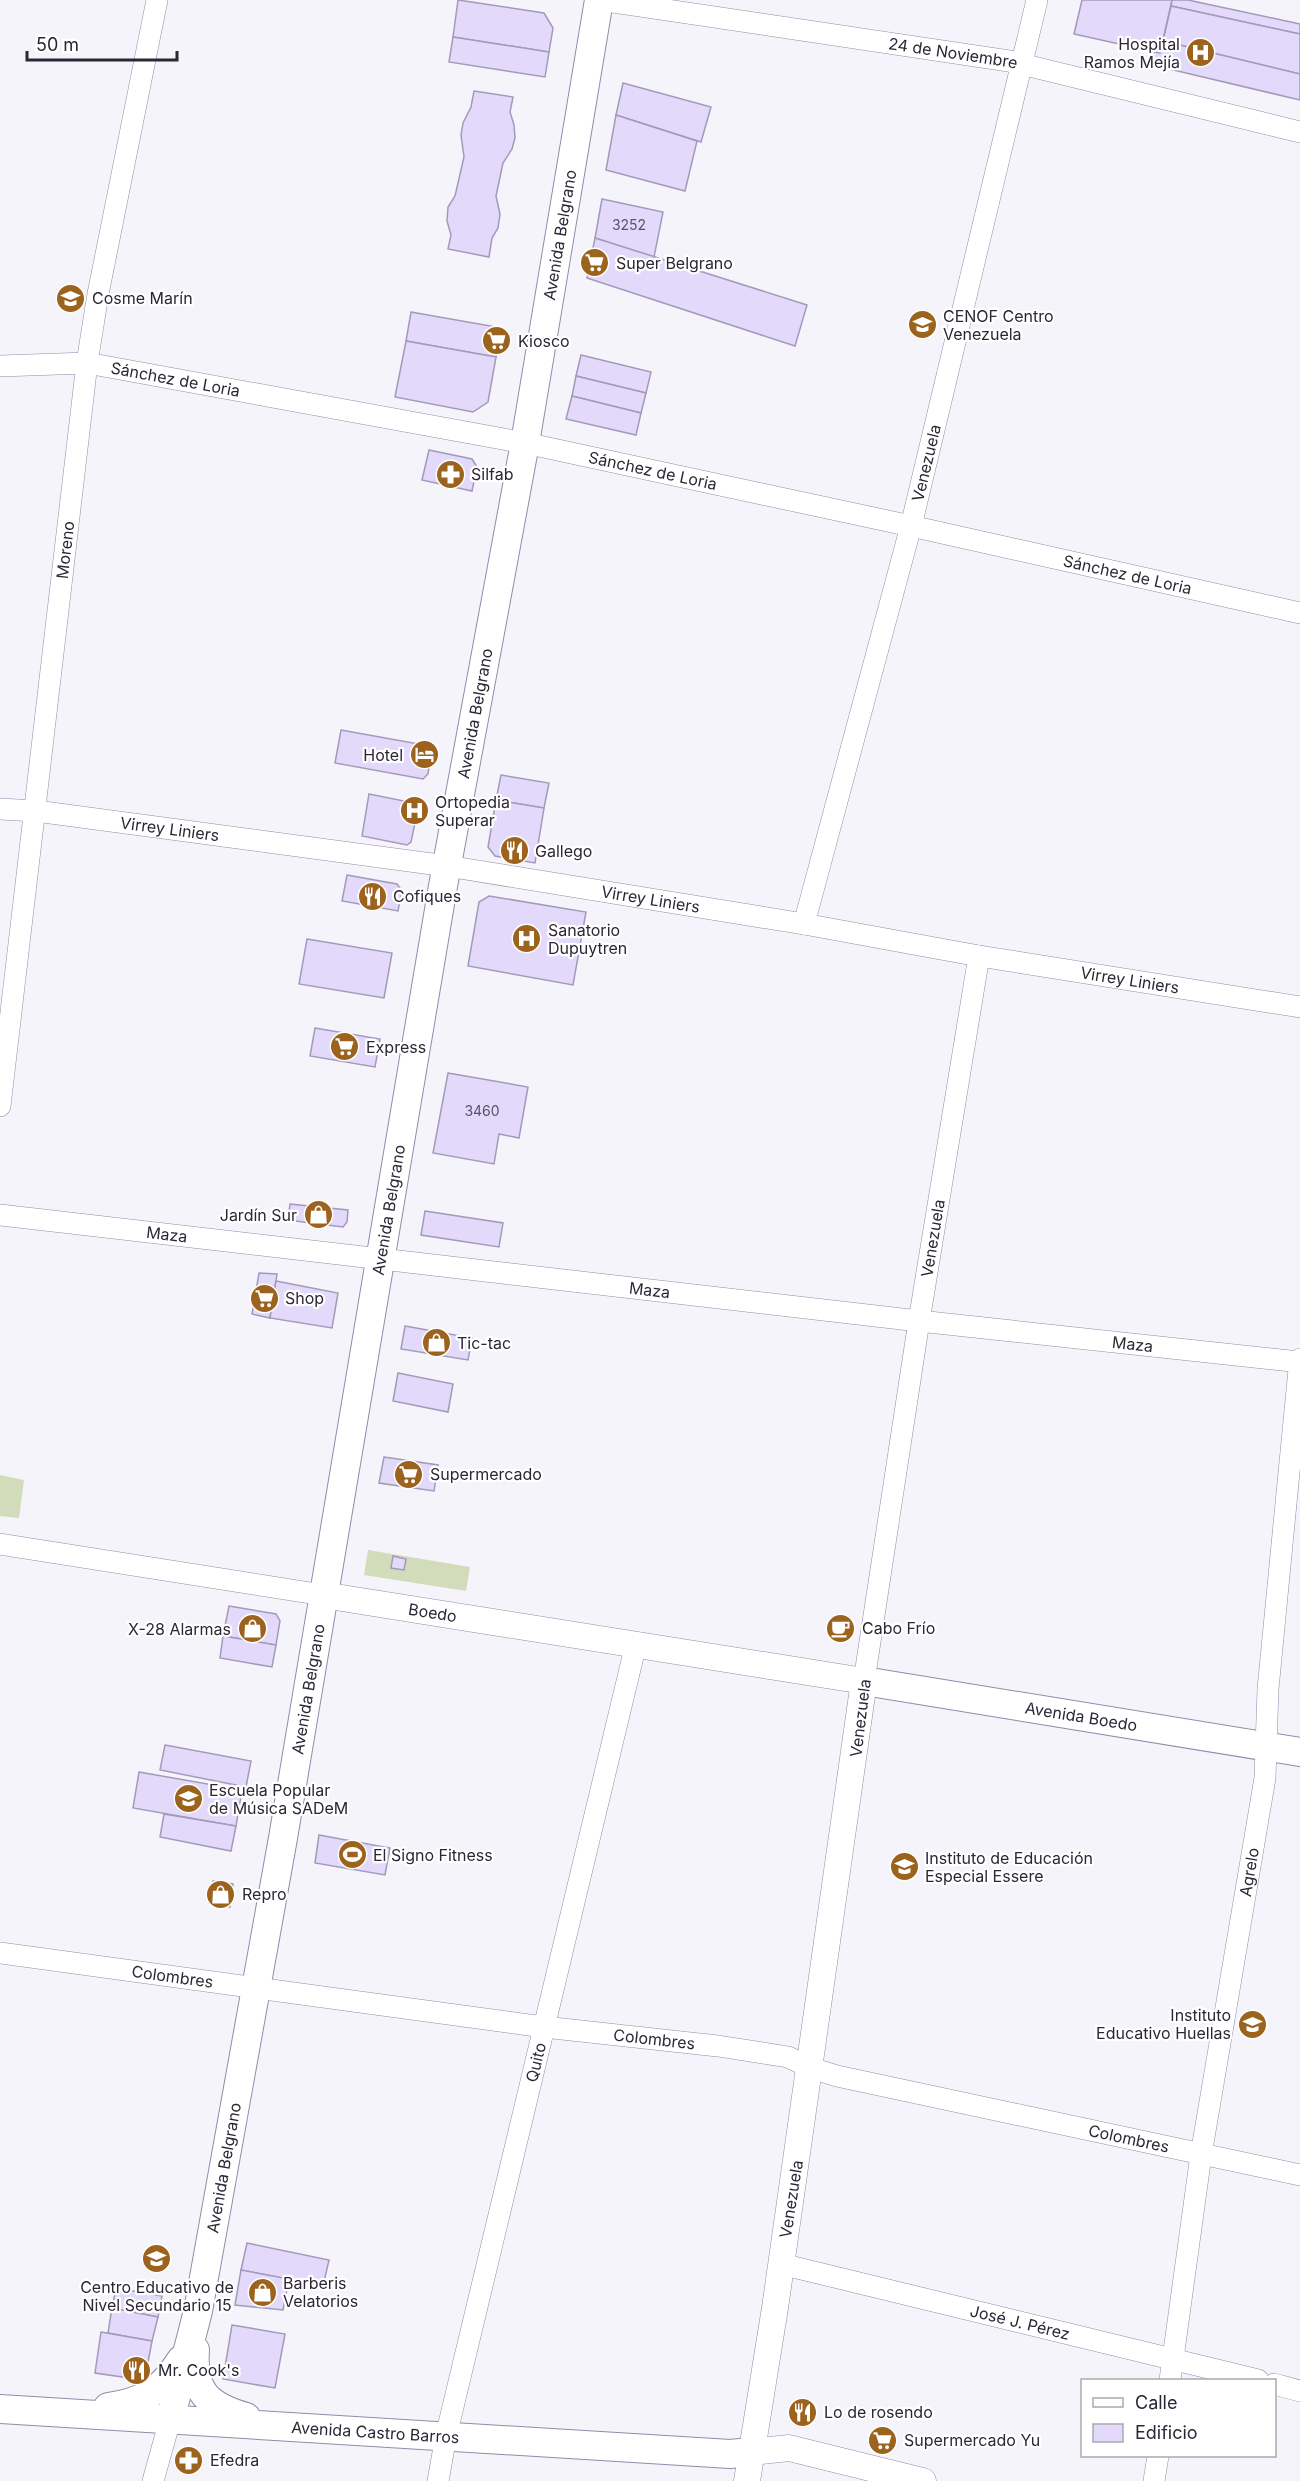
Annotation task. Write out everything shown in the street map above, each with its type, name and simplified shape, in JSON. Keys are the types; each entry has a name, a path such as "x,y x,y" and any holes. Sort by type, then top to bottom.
{"main road":[{"name":"Avenida Belgrano","path":"170,2420 198,2311 256,1988 379,1260 447,866 525,443 599,0"},
{"name":"Avenida Boedo","path":"864,1681 1300,1752"},
{"path":"198,2311 195,2367 200,2389 205,2396 223,2409 280,2425"},
{"path":"66,2414 127,2404 145,2397 167,2380 189,2348"},
{"name":"Avenida Castro Barros","path":"0,2409 730,2454 751,2452"}],"street":[{"name":"Moreno","path":"0,1106 5,1026 36,811 87,363 98,294 157,0"},
{"name":"24 de Noviembre","path":"599,0 1021,63 1300,132"},
{"name":"Venezuela","path":"804,924 911,526 1037,0"},
{"name":"Sánchez de Loria","path":"0,366 87,363 525,443 1300,613"},
{"name":"Virrey Liniers","path":"0,809 36,811 447,866 804,924 979,956 1300,1007"},
{"name":"Venezuela","path":"747,2481 811,2068 864,1681 919,1321 979,956"},
{"name":"Maza","path":"0,1215 919,1321 1300,1361"},
{"name":"Agrelo","path":"1171,2370 1201,2155 1265,1778 1269,1689 1300,1361"},
{"name":"Boedo","path":"0,1544 864,1681"},
{"name":"Quito","path":"438,2481 446,2436 636,1644"},
{"name":"Colombres","path":"0,1953 544,2026 788,2056 811,2068 837,2076 1300,2175"},
{"name":"José J. Pérez","path":"781,2264 1171,2370 1249,2379"},
{"path":"1276,2384 1300,2391"},
{"path":"153,2481 170,2420"},
{"path":"751,2452 789,2448 923,2481"},
{"path":"1154,2481 1158,2457"}],"green space":[{"path":"0,1475 24,1480 19,1518 0,1516"},
{"path":"368,1550 470,1567 466,1591 364,1575"}],"building":[{"path":"458,0 544,13 553,28 549,52 453,37"},
{"path":"1082,0 1172,0 1160,53 1074,34"},
{"path":"1172,0 1188,0 1300,24 1300,34 1171,6"},
{"path":"1171,6 1300,34 1300,74 1163,41"},
{"path":"453,37 549,52 545,77 449,62"},
{"path":"1163,41 1300,74 1300,100 1148,64 1151,51 1160,53"},
{"path":"623,83 711,107 701,142 616,115"},
{"path":"474,91 513,97 510,112 515,138 512,149 503,163 496,196 500,214 498,228 492,238 489,257 448,249 451,235 447,221 448,207 455,196 464,157 461,135"},
{"path":"616,115 697,141 685,191 606,170"},
{"path":"602,199 663,212 654,257 595,238"},
{"path":"595,238 807,305 795,346 587,278"},
{"path":"411,312 502,328 496,357 406,341"},
{"path":"406,341 496,357 488,402 473,412 395,397"},
{"path":"581,355 651,372 646,393 576,376"},
{"path":"576,376 646,393 641,413 572,396"},
{"path":"572,396 641,413 636,435 566,419"},
{"name":"Silfab","path":"429,450 472,459 477,467 472,491 422,480"},
{"path":"341,730 430,746 427,762 428,774 423,779 335,763"},
{"path":"501,775 549,783 544,808 496,800"},
{"path":"369,794 419,804 411,842 407,845 362,836"},
{"path":"496,800 544,808 535,863 495,856 488,847"},
{"name":"Cofiques","path":"347,875 397,884 402,891 398,911 342,901"},
{"name":"Sanatorio Dupuytren","path":"489,896 586,912 573,985 468,966 479,902"},
{"path":"307,939 392,953 384,998 299,984"},
{"name":"Express","path":"315,1028 380,1039 375,1067 310,1056"},
{"path":"448,1073 528,1087 519,1138 499,1134 494,1164 433,1153"},
{"name":"Jardín Sur","path":"290,1204 348,1210 347,1222 343,1227 288,1220"},
{"path":"425,1211 503,1223 499,1247 421,1235"},
{"name":"Shop","path":"259,1273 277,1274 270,1318 252,1314"},
{"path":"276,1281 338,1293 332,1328 270,1318"},
{"name":"Tic-tac","path":"405,1326 472,1338 468,1360 401,1349"},
{"path":"398,1373 453,1384 448,1412 393,1401"},
{"name":"Supermercado","path":"384,1457 438,1465 434,1491 379,1483"},
{"path":"393,1556 406,1559 404,1570 391,1568"},
{"name":"X-28 Alarmas","path":"229,1606 276,1614 280,1621 276,1645 223,1636"},
{"path":"223,1636 276,1645 272,1667 220,1658"},
{"path":"165,1745 251,1761 246,1787 160,1770"},
{"name":"Escuela Popular de Música SADeM","path":"139,1772 242,1790 236,1826 133,1808"},
{"path":"164,1814 236,1826 231,1851 160,1837"},
{"name":"El Signo Fitness","path":"319,1835 390,1848 385,1875 315,1863"},
{"name":"Repro","path":"213,1881 233,1884 230,1907 209,1903"},
{"path":"247,2243 329,2260 323,2286 241,2270"},
{"name":"Barberis Velatorios","path":"241,2270 289,2279 283,2310 235,2305"},
{"path":"116,2288 162,2296 158,2317 112,2308"},
{"path":"112,2308 158,2317 152,2341 108,2333"},
{"path":"232,2325 285,2334 275,2388 223,2379"},
{"path":"101,2332 152,2341 146,2373 136,2379 95,2373"}],"place":[{"name":"Hospital Ramos Mejía","path":"1201,53"},
{"name":"Super Belgrano","path":"595,263"},
{"name":"Cosme Marín","path":"71,298"},
{"name":"CENOF Centro Venezuela","path":"922,325"},
{"name":"Kiosco","path":"497,341"},
{"name":"Silfab","path":"450,474"},
{"name":"Hotel","path":"424,755"},
{"name":"Ortopedia Superar","path":"414,811"},
{"name":"Gallego","path":"514,851"},
{"name":"Cofiques","path":"372,896"},
{"name":"Sanatorio Dupuytren","path":"527,939"},
{"name":"Express","path":"345,1047"},
{"name":"Jardín Sur","path":"318,1215"},
{"name":"Shop","path":"264,1298"},
{"name":"Tic-tac","path":"436,1343"},
{"name":"Supermercado","path":"409,1474"},
{"name":"Cabo Frío","path":"841,1628"},
{"name":"X-28 Alarmas","path":"252,1629"},
{"name":"Escuela Popular de Música SADeM","path":"188,1799"},
{"name":"El Signo Fitness","path":"352,1855"},
{"name":"Instituto de Educación Especial Essere","path":"904,1867"},
{"name":"Repro","path":"221,1894"},
{"name":"Instituto Educativo Huellas","path":"1252,2024"},
{"name":"Centro Educativo de Nivel Secundario 15","path":"157,2259"},
{"name":"Barberis Velatorios","path":"262,2292"},
{"name":"Mr. Cook's","path":"137,2370"},
{"name":"Lo de rosendo","path":"803,2412"},
{"name":"Supermercado Yu","path":"883,2440"},
{"name":"Efedra","path":"189,2460"}]}
